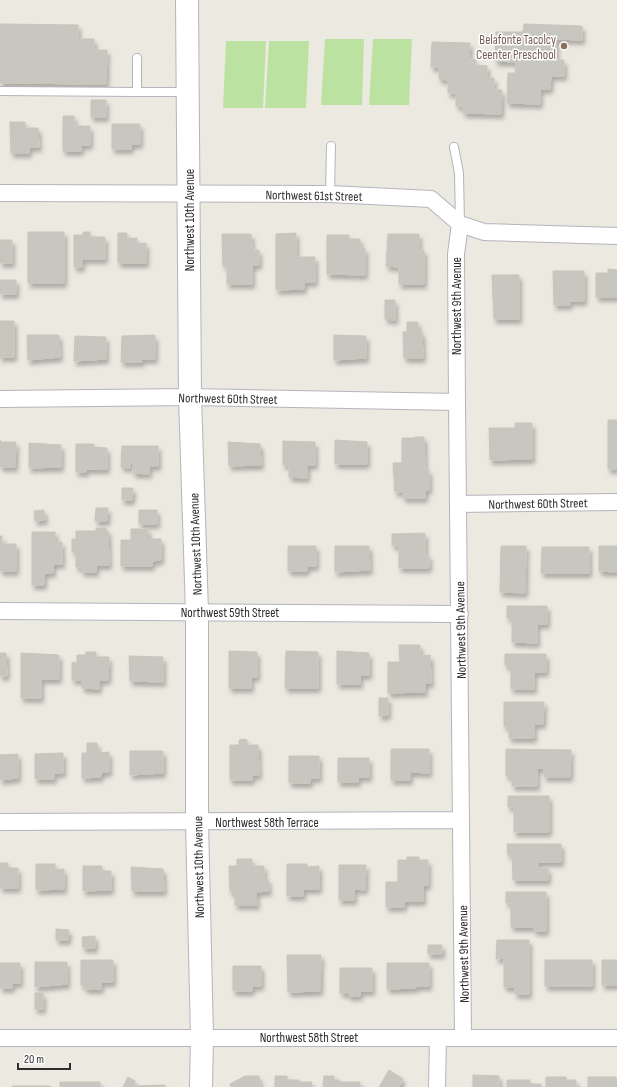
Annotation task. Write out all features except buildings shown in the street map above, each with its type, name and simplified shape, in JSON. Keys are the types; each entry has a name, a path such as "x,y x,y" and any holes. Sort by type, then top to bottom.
{"street":[{"name":"Northwest 10th Avenue","path":"187,0 190,397 197,612 197,822 202,1037 201,1087"},
{"name":"Northwest 61st Street","path":"0,193 330,194 431,199 460,224 484,232 617,236"},
{"name":"Northwest 9th Avenue","path":"460,224 456,254 456,402 460,614 464,1037"},
{"name":"Northwest 60th Street","path":"0,399 190,397 456,402"},
{"name":"Northwest 60th Street","path":"458,504 617,502"},
{"name":"Northwest 59th Street","path":"0,611 460,614"},
{"name":"Northwest 58th Terrace","path":"0,822 461,820"},
{"name":"Northwest 58th Street","path":"0,1038 617,1038"},
{"path":"437,1087 438,1038"}],"lane":[{"path":"137,58 137,92"},
{"path":"0,91 188,92"},
{"path":"330,194 331,146"},
{"path":"454,147 459,173 460,224"}],"green space":[{"path":"325,39 364,39 362,105 321,105"},
{"path":"373,39 412,39 409,105 369,105"},
{"path":"226,41 266,41 263,108 223,108"},
{"path":"269,41 309,41 306,108 265,108"}],"place":[{"name":"Belafonte Tacolcy Ceenter Preschool","path":"564,46"}]}
